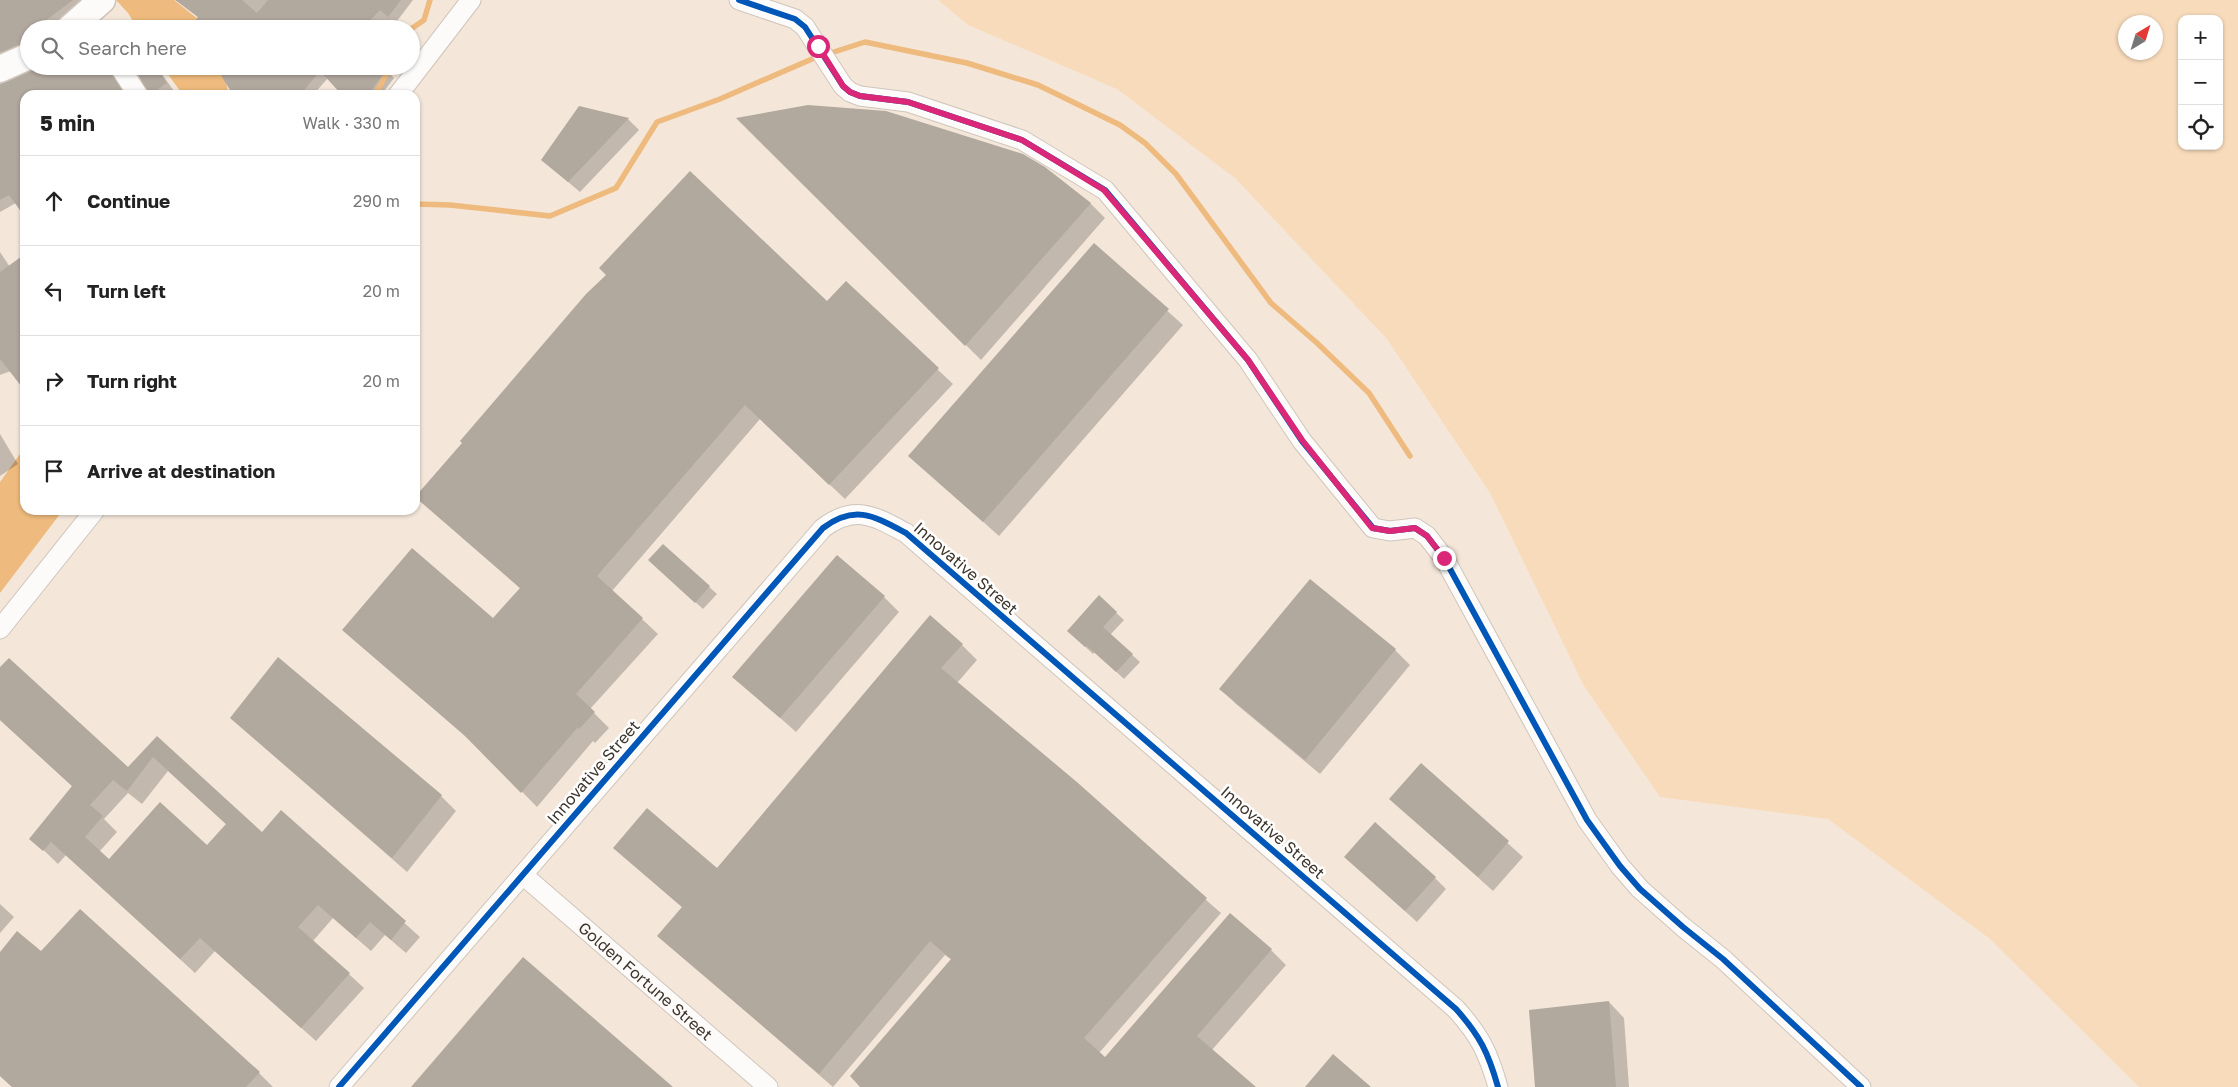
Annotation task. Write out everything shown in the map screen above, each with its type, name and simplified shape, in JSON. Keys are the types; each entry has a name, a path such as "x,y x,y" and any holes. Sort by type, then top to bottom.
{"street":[{"path":"420,67 472,0"},
{"path":"739,0 795,19 806,27 843,86 850,92 860,96 908,102 1022,140 1104,190 1248,360 1302,440 1372,528 1390,531 1415,528 1427,536 1444,558 1587,820 1620,866 1640,889 1683,928 1723,960 1861,1087"},
{"path":"0,69 20,60"},
{"path":"125,75 135,90"},
{"path":"402,90 414,75"},
{"name":"Innovative Street","path":"340,1087 824,528 837,517 857,513 882,520 906,533 1456,1009 1476,1032 1490,1059 1498,1087"},
{"path":"0,629 91,515"},
{"name":"Golden Fortune Street","path":"523,875 768,1087"}],"shaded area":[{"path":"116,0 174,0 199,20 132,20"},
{"path":"938,0 2238,0 2238,1087 2139,1087 1990,939 1828,819 1660,797 1584,686 1490,493 1387,339 1236,179 1117,89 968,25"},
{"path":"169,75 224,75 228,90 179,90"},
{"path":"20,454 20,515 59,515 0,593 0,482"}],"building":[{"path":"0,0 73,0 46,20 20,20 20,45 0,53"},
{"path":"175,0 242,0 257,13 268,0 401,0 388,17 380,10 371,20 196,20 198,17"},
{"path":"20,75 113,75 122,90 20,90 20,210 9,195 0,200 0,84"},
{"path":"138,75 162,75 167,83 157,90 146,90"},
{"path":"221,75 317,75 304,90 230,90"},
{"path":"324,75 382,75 372,90 337,90"},
{"path":"808,105 886,111 1023,154 1045,167 1091,203 965,346 736,118"},
{"path":"579,106 629,118 568,182 541,160"},
{"path":"690,171 827,301 846,281 939,368 829,485 745,405 597,576 643,618 576,694 595,712 579,729 578,727 521,793 464,735 342,630 412,548 493,618 520,588 420,501 420,491 462,443 460,441 586,294 606,275 599,268"},
{"path":"1094,243 1169,309 983,522 908,456"},
{"path":"20,258 20,385 0,359 0,272"},
{"path":"663,544 710,586 695,603 648,560"},
{"path":"837,555 885,596 780,718 732,677"},
{"path":"1310,579 1396,649 1305,760 1219,689"},
{"path":"1099,595 1117,612 1103,627 1133,654 1116,672 1067,631"},
{"path":"930,615 963,644 941,668 1078,783 1207,898 1084,1038 1105,1057 1230,913 1272,949 1197,1036 1256,1087 860,1087 850,1076 951,959 930,941 819,1074 657,936 682,907 613,848 647,808 717,868"},
{"path":"278,657 442,795 392,858 230,718"},
{"path":"9,658 128,767 157,736 262,832 281,810 406,921 391,940 370,922 356,938 318,905 298,927 350,973 301,1028 200,938 180,959 51,842 43,851 29,839 72,786 0,720 0,667","holes":["153,757 226,824 207,845 160,802 109,859 85,837 103,816 90,805 113,780 127,791"]},
{"path":"1421,763 1509,841 1478,877 1389,799"},
{"path":"1375,822 1436,877 1405,911 1344,857"},
{"path":"80,909 260,1072 246,1087 12,1087 0,1076 0,952 17,931 41,951"},
{"path":"523,957 673,1087 411,1087"},
{"path":"1609,1001 1616,1087 1535,1087 1529,1010"},
{"path":"1333,1054 1371,1087 1305,1087"}],"waterway":[{"path":"420,23 424,20 430,0"},
{"path":"420,204 450,205 550,216 616,188 657,122 720,99 812,59 865,42 967,63 1038,85 1120,125 1145,143 1176,174 1271,303 1317,343 1369,393 1410,456"},
{"path":"378,90 386,75"}],"cycle path":[{"path":"739,0 795,19 805,27 843,86 850,92 860,96 908,102 1022,140 1105,190 1248,360 1302,441 1373,528 1390,531 1415,528 1427,536 1444,558 1587,820 1620,866 1640,889 1723,959 1861,1087"},
{"path":"339,1087 823,528 845,516 855,515 874,518 906,533 1456,1009 1482,1045 1491,1064 1498,1087"}],"route":[{"path":"818,46 843,86 850,92 860,96 908,102 1022,140 1104,190 1118,204 1248,360 1302,440 1372,528 1390,531 1415,528 1427,536 1444,558"}]}
